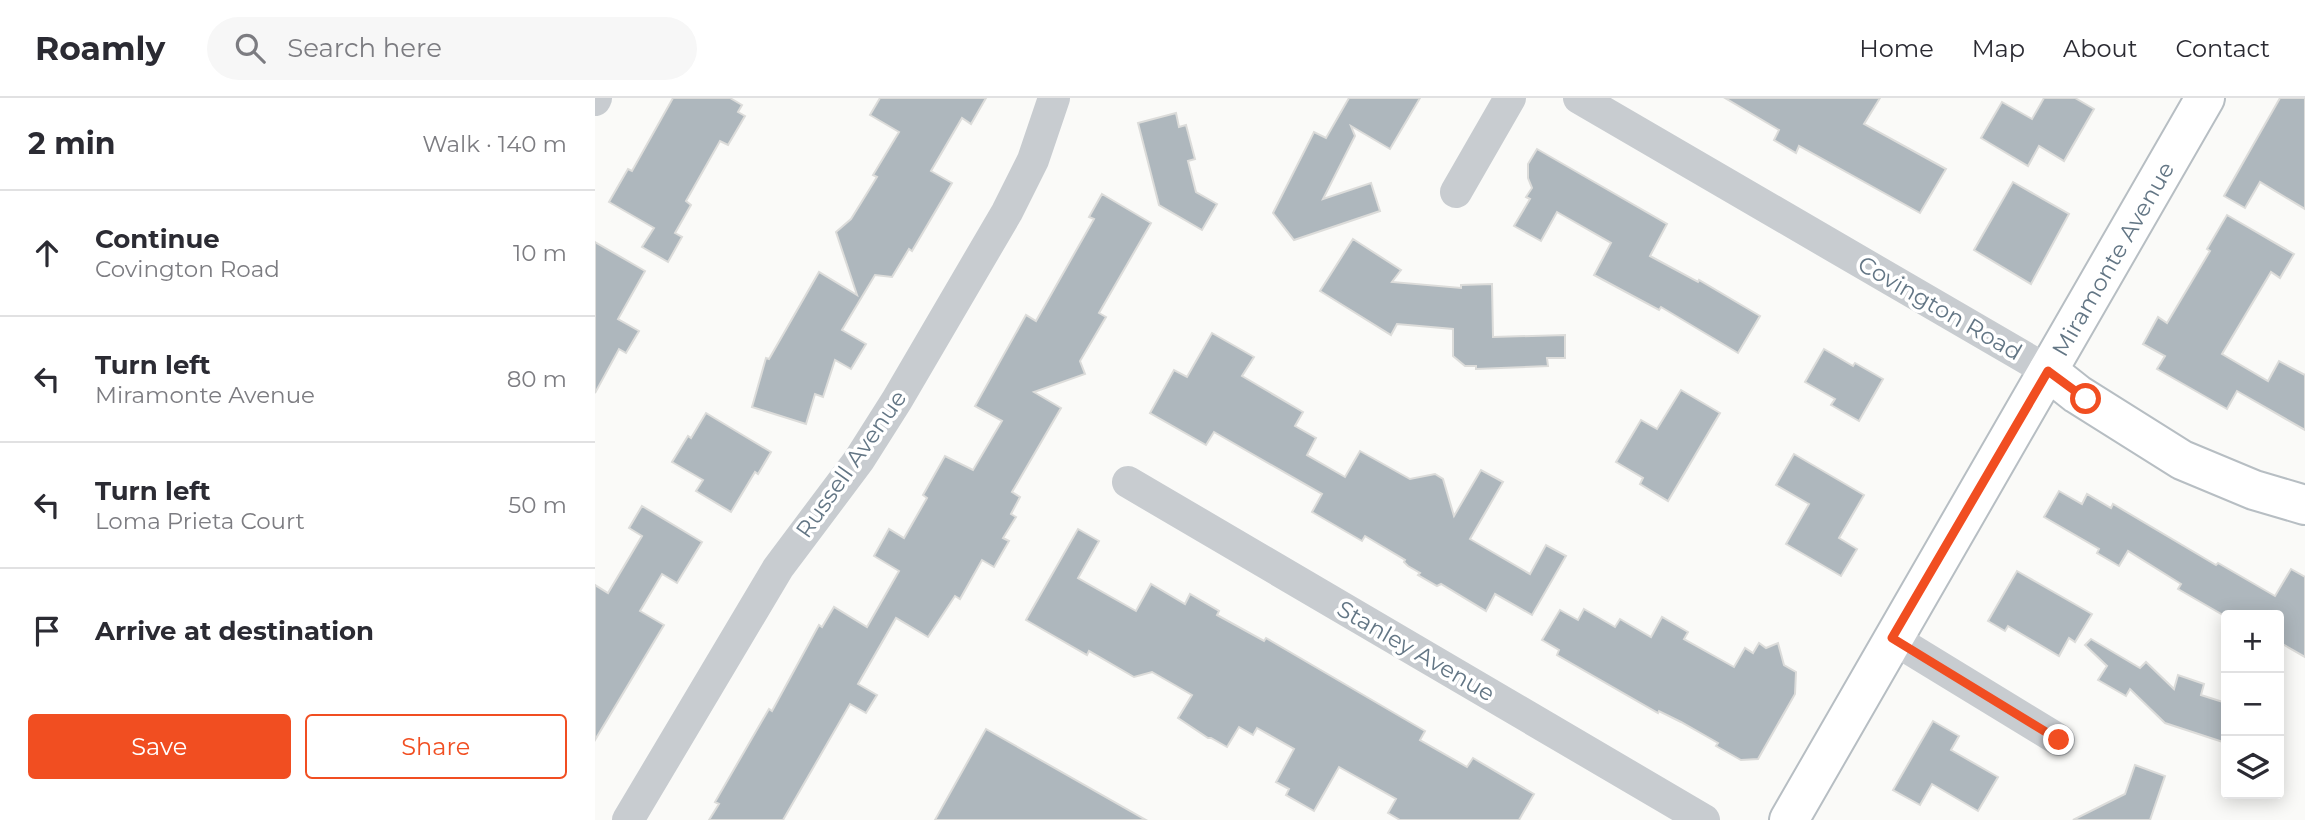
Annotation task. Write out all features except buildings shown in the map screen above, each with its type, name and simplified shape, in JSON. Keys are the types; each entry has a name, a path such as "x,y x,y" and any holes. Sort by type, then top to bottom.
{"street":[{"name":"Russell Avenue","path":"628,820 778,568 859,460 897,400 1007,212 1033,160 1054,98"},
{"path":"1456,192 1510,98"},
{"name":"Covington Road","path":"1580,98 1628,110 2048,371 2077,394 2182,460 2254,490 2305,505"},
{"name":"Miramonte Avenue","path":"1789,820 2205,98"},
{"name":"Stanley Avenue","path":"1128,482 1704,820"},
{"path":"1892,638 2059,740"}],"route":[{"path":"2059,740 1892,638 2048,371 2086,399"}]}
